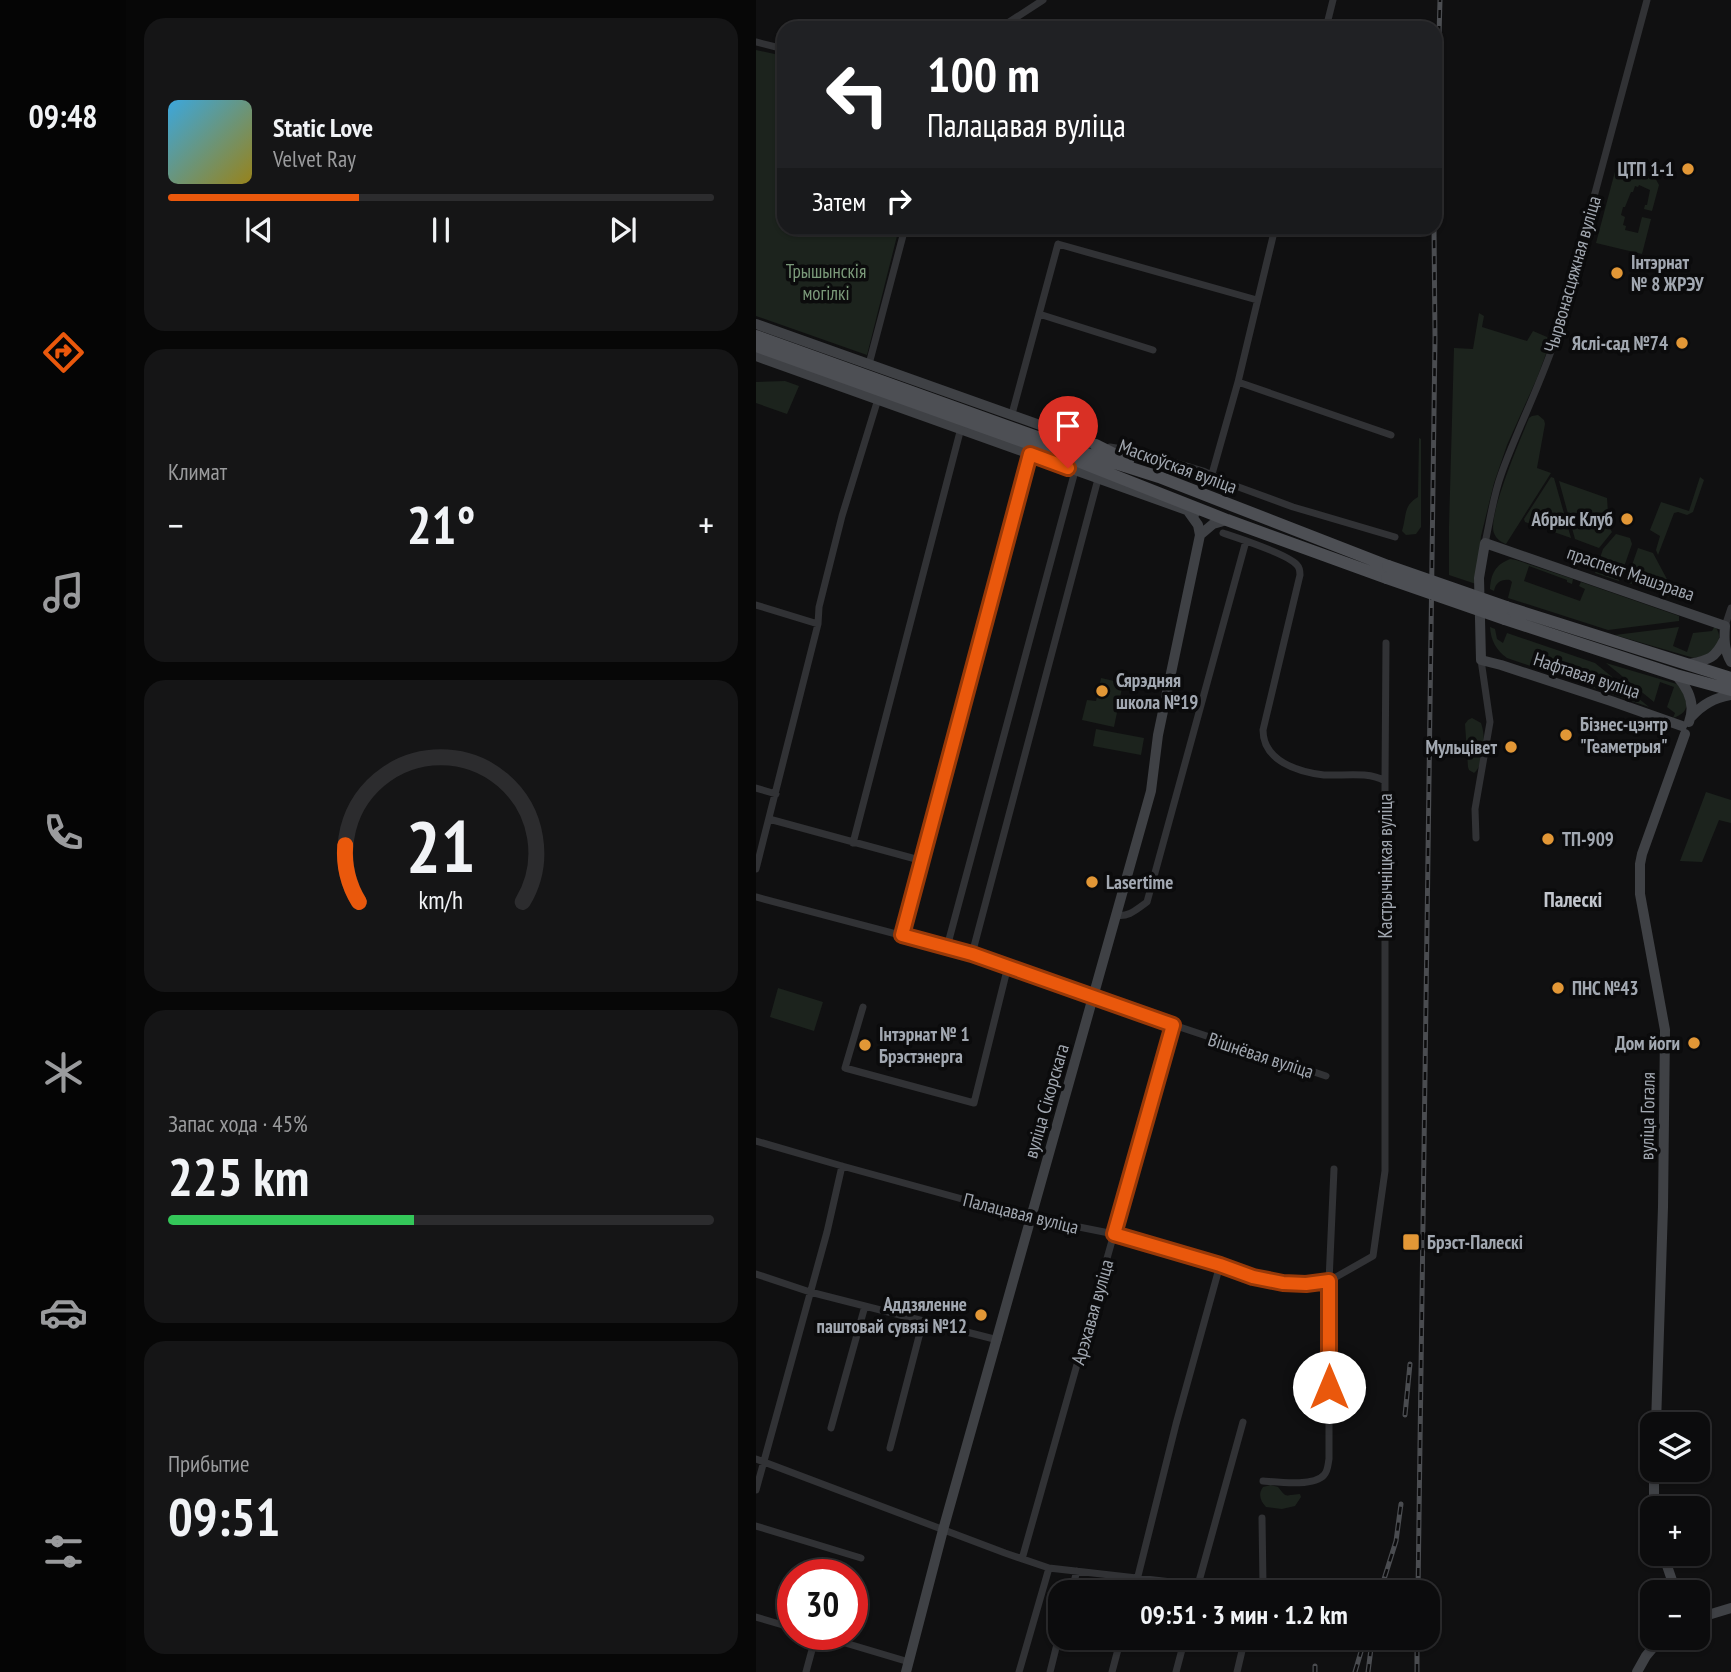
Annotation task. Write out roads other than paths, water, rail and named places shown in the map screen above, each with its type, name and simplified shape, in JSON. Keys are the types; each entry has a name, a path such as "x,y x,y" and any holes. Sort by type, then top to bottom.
{"main road":[{"name":"Маскоўская вуліца","path":"756,336 1072,456 1227,520 1506,613"},
{"name":"Маскоўская вуліца","path":"756,346 1072,456 1159,477 1387,572"},
{"path":"1096,444 1159,477"},
{"path":"1506,613 1731,678"},
{"path":"1506,613 1676,675 1731,690"}],"street":[{"path":"1011,21 1043,0"},
{"path":"1327,21 1334,0"},
{"name":"Чырвонасцяжная вуліца","path":"1485,543 1500,478 1555,341 1647,0"},
{"path":"756,42 777,47"},
{"path":"869,364 903,235"},
{"path":"1212,474 1238,382 1273,235"},
{"path":"1012,414 1058,244 1257,300"},
{"path":"1039,314 1153,350"},
{"name":"Маскоўская вуліца","path":"756,324 1012,414 1072,456 1098,479 1188,511 1227,520"},
{"name":"Маскоўская вуліца","path":"756,356 1030,454 1072,456 1096,444 1141,453 1212,474 1233,485 1293,507 1395,537"},
{"path":"1238,382 1391,435"},
{"path":"756,869 818,624 819,607 842,516 878,399"},
{"path":"853,843 961,428"},
{"path":"902,935 1030,454"},
{"path":"947,947 1072,456"},
{"path":"972,954 1098,479"},
{"path":"1188,511 1196,520 1200,535 1213,524 1227,520"},
{"name":"Кастрычніцкая вуліца","path":"1223,533 1292,561 1297,565 1300,575 1263,730 1268,749 1280,761 1297,769 1324,775 1373,776 1385,781 1384,1183 1373,1256 1329,1281"},
{"name":"вуліца Сікорскага","path":"907,1667 998,1340 1028,1217 1151,791 1158,735 1200,535"},
{"path":"1116,915 1128,915 1147,902 1246,541"},
{"path":"1476,838 1475,808 1490,722 1481,660 1479,578 1485,543"},
{"name":"праспект Машэрава","path":"1485,543 1725,626"},
{"path":"756,605 818,624"},
{"path":"1731,608 1724,640 1731,662"},
{"path":"1689,664 1714,656 1724,640"},
{"path":"1385,781 1386,643"},
{"name":"Нафтавая вуліца","path":"1481,660 1687,725"},
{"path":"1676,675 1686,686 1690,697 1687,725"},
{"path":"1687,725 1706,704 1731,695"},
{"name":"вуліца Гогаля","path":"1656,1412 1665,1030 1640,894 1639,871 1642,854 1687,725"},
{"path":"756,788 776,794"},
{"path":"769,818 923,861"},
{"name":"Вішнёвая вуліца","path":"756,897 972,954 1093,998 1326,1076"},
{"path":"863,1006 845,1068 974,1103 1008,966"},
{"name":"Арэхавая вуліца","path":"1022,1559 1173,1025"},
{"name":"Палацавая вуліца","path":"756,1140 1028,1217 1114,1234 1253,1277 1283,1283 1329,1281"},
{"path":"756,1490 760,1461 827,1232 842,1166"},
{"path":"1263,1481 1304,1482 1319,1479 1327,1469 1329,1281 1334,1169"},
{"path":"1137,1579 1220,1265"},
{"path":"756,1275 810,1292 998,1340"},
{"path":"831,1428 865,1306"},
{"path":"890,1448 923,1321"},
{"path":"1199,1580 1243,1422"},
{"path":"760,1461 1022,1559 1077,1572 1143,1580"},
{"path":"1262,1518 1263,1580"},
{"path":"756,1526 861,1558"},
{"path":"1019,1672 1049,1567"},
{"path":"1075,1580 1077,1572"},
{"path":"1710,1614 1731,1608"},
{"path":"756,1618 777,1624"},
{"path":"806,1672 812,1650"},
{"path":"859,1650 907,1667"},
{"path":"1050,1672 1056,1650"},
{"path":"1112,1672 1118,1650"},
{"path":"1176,1672 1182,1650"},
{"path":"1237,1672 1242,1650"},
{"path":"1637,1672 1651,1650"}],"railway":[{"path":"1439,21 1440,0"},
{"path":"1418,1580 1435,338 1434,235"},
{"path":"1405,1415 1410,1364"},
{"path":"1384,1580 1396,1541 1401,1504"},
{"path":"1355,1672 1361,1650"},
{"path":"1368,1672 1371,1650"},
{"path":"1417,1650 1417,1672"},
{"path":"1315,1666 1315,1672"}],"place":[{"name":"ЦТП 1-1","path":"1688,169"},
{"name":"Інтэрнат № 8 ЖРЭУ","path":"1617,273"},
{"name":"Яслі-сад №74","path":"1682,343"},
{"name":"Абрыс Клуб","path":"1627,519"},
{"name":"Сярэдняя школа №19","path":"1102,691"},
{"name":"Бізнес-цэнтр \"Геаметрыя\"","path":"1566,735"},
{"name":"Мульцівет","path":"1511,747"},
{"name":"ТП-909","path":"1548,839"},
{"name":"Lasertime","path":"1092,882"},
{"name":"ПНС №43","path":"1558,988"},
{"name":"Дом йоги","path":"1694,1043"},
{"name":"Інтэрнат № 1 Брэстэнерга","path":"865,1045"},
{"name":"Брэст-Палескі","path":"1411,1242"},
{"name":"Аддзяленне паштовай сувязі №12","path":"981,1315"}],"district":[{"name":"Палескі","path":"1573,899"}],"park label":[{"name":"Трышынскія могілкі","path":"826,282"}]}
